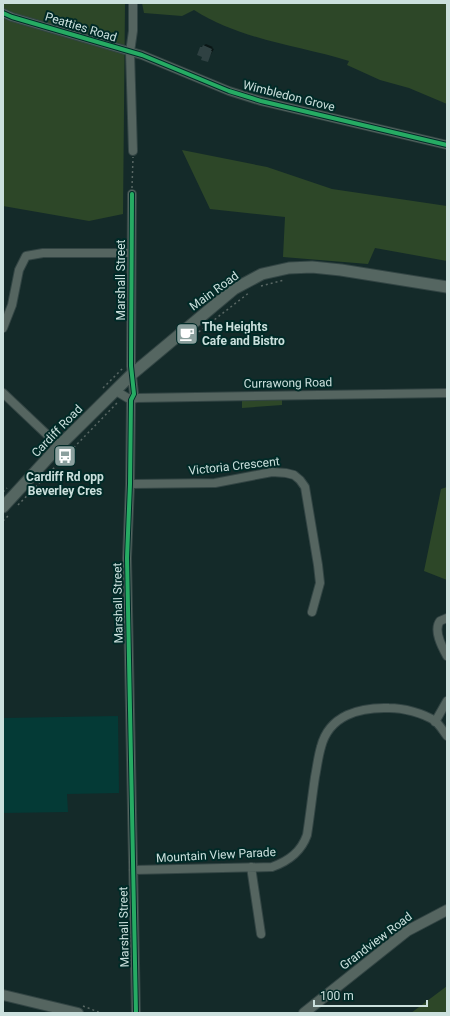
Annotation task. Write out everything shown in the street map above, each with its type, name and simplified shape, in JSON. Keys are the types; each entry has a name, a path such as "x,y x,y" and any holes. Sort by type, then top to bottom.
{"main road":[{"name":"Main Road","path":"131,375 234,289 262,274 289,268 312,267 341,270 447,287"},
{"name":"Cardiff Road","path":"8,509 59,446 131,375"}],"street":[{"path":"133,3 133,31 130,52 133,152"},
{"name":"Peatties Road","path":"3,13 130,52"},
{"name":"Wimbledon Grove","path":"130,52 142,55 229,91 261,101 447,145"},
{"name":"Marshall Street","path":"132,194 131,375 134,394 131,400 127,558 136,1013"},
{"path":"3,328 12,305 19,270 26,256 43,253 131,253"},
{"path":"116,391 131,400"},
{"path":"3,393 59,446"},
{"name":"Currawong Road","path":"131,400 136,398 447,393"},
{"name":"Victoria Crescent","path":"130,484 215,483 272,472 294,475 305,487 318,565 320,583 312,612"},
{"path":"447,618 440,621 437,627 447,656"},
{"path":"435,722 447,701"},
{"name":"Mountain View Parade","path":"133,870 272,867 283,864 291,859 304,843 307,835 321,746 325,735 334,724 353,712 374,708 398,708 412,711 435,722 447,736"},
{"path":"251,867 261,934"},
{"name":"Grandview Road","path":"304,1013 407,931 447,910"},
{"path":"3,995 78,1013"}],"path":[{"path":"132,194 133,152"},
{"path":"258,287 284,280"},
{"path":"186,342 254,289"},
{"path":"17,506 118,402"},
{"path":"3,521 8,509"}],"shaded area":[{"path":"4,3 125,3 123,214 89,221 3,206"},
{"path":"142,3 447,3 447,104 409,88 380,80 347,65 349,61 250,35 212,20 194,10 182,16 144,13"},
{"path":"182,150 267,167 332,189 447,206 447,261 375,248 368,264 283,257 285,217 210,209"},
{"path":"282,397 282,405 242,408 242,398"},
{"path":"447,487 447,580 424,571 441,489"},
{"path":"118,716 119,793 67,794 68,812 3,813 3,718"},
{"path":"447,986 447,1013 411,1013"}],"building":[{"path":"203,45 212,49 208,62 201,60 202,57 197,55 200,47"}],"cycle path":[{"path":"3,13 12,17 142,55 229,91 261,101 447,145"},
{"path":"132,194 131,366 134,394 131,400 127,558 136,1013"}],"place":[{"name":"The Heights Cafe and Bistro","path":"187,334"},
{"name":"Cardiff Rd opp Beverley Cres","path":"65,456"}]}
